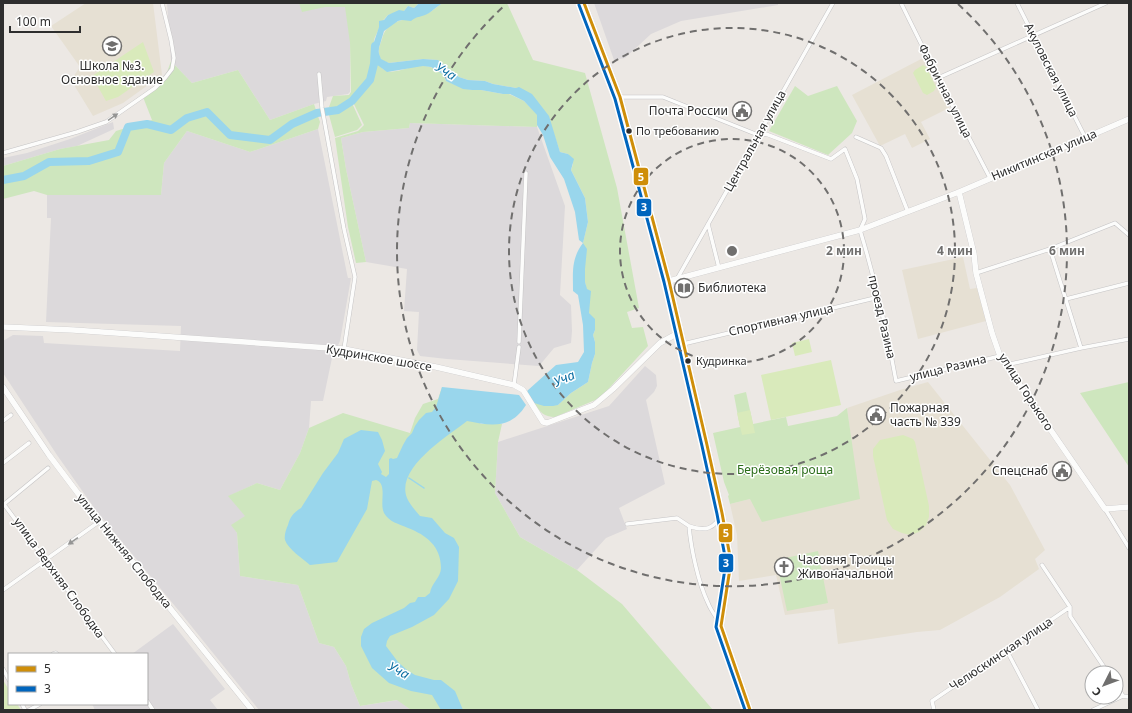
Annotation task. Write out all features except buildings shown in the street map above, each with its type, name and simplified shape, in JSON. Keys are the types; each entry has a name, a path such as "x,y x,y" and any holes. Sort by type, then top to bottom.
{"street":[{"path":"584,3 620,97 669,281 722,513 731,562 721,626"},
{"name":"Центральная улица","path":"676,280 833,3"},
{"name":"Фабричная улица","path":"901,3 990,178"},
{"name":"Акуловская улица","path":"1017,3 1085,137"},
{"path":"938,78 1033,34 1106,3"},
{"path":"3,153 77,132 106,122 155,88 166,78 172,69 174,58 162,4"},
{"path":"319,74 323,114 344,229 355,277 344,350"},
{"path":"620,97 663,97 758,135 766,134 831,159 845,149 857,179 865,219 860,230"},
{"name":"Никитинская улица","path":"669,281 860,230 959,192 1085,137 1128,121"},
{"path":"856,137 881,148 886,156 908,212"},
{"path":"514,385 519,345 526,173"},
{"name":"улица Горького","path":"959,192 974,254 976,274 992,333 1000,356 1106,509"},
{"path":"976,274 1050,249 1115,223 1129,235"},
{"path":"708,224 719,268"},
{"name":"проезд Разина","path":"860,230 879,297 891,350 896,381"},
{"path":"1050,249 1081,348"},
{"path":"1066,299 1129,283"},
{"name":"Спортивная улица","path":"683,344 879,297"},
{"name":"Кудринское шоссе","path":"3,327 73,330 344,350 451,370 514,385 523,390 544,422 547,423 594,404 613,389 660,343 680,332"},
{"path":"1006,365 1129,339"},
{"name":"улица Разина","path":"896,381 1000,356"},
{"name":"улица Нижняя Слободка","path":"3,387 49,455 100,521 252,710"},
{"path":"3,421 11,415"},
{"path":"3,463 30,443"},
{"path":"3,504 48,468"},
{"name":"улица Верхняя Слободка","path":"3,504 114,653"},
{"path":"1129,507 1106,509 1129,548"},
{"path":"626,524 677,518 689,526 698,529 706,529 713,526 718,521 722,513"},
{"path":"3,590 100,521"},
{"path":"689,526 691,544 708,603 721,626 750,710"},
{"path":"1042,565 1070,607 1070,616 1103,665"},
{"name":"Челюскинская улица","path":"934,710 932,702 1070,607"},
{"path":"1007,651 1038,710"},
{"path":"29,710 38,705"},
{"path":"1093,710 1104,705"}],"shaded area":[{"name":"Школа №3. Основное здание","path":"86,3 153,3 162,75 123,103 93,116 71,80 80,67 51,26"},
{"path":"167,3 368,3 350,43 350,92 348,94 327,97 326,101 270,120 238,70 192,83 171,61"},
{"path":"594,3 778,3 778,5 681,21 651,34 625,58 614,60"},
{"path":"923,58 949,108 921,122 930,139 912,148 905,134 880,146 852,95"},
{"path":"113,122 114,129 77,146 60,149 3,166 3,158 27,153 70,139"},
{"path":"410,123 537,127 565,206 560,295 571,305 572,331 571,343 554,348 539,366 420,356 417,350 419,312 404,311 407,269 366,262 346,169 341,138 363,132 409,128"},
{"path":"318,129 347,274 348,278 351,278 340,341 332,358 323,401 311,401 309,428 300,453 280,490 257,483 229,496 246,516 232,525 237,533 240,576 298,585 319,643 334,647 346,666 351,684 360,706 398,700 411,710 259,710 95,509 57,455 3,373 3,341 13,335 43,336 44,343 180,351 181,326 46,322 51,218 47,218 47,195 161,195 164,163 187,131 250,152"},
{"path":"963,257 970,289 977,288 986,321 918,339 902,270"},
{"path":"645,366 656,375 657,386 654,392 646,400 665,484 619,508 627,529 606,538 577,570 520,537 495,493 498,442 609,406"},
{"path":"928,382 1010,485 1045,550 1035,559 1039,569 1000,597 940,630 838,644 834,609 785,615 776,575 739,581 737,535 730,504 750,499 859,499 847,408"},
{"path":"173,624 225,689 210,700 218,710 95,710 92,705 148,705 148,653 133,653"}],"green space":[{"path":"299,3 419,3 414,8 408,6 404,11 388,15 379,25 374,44 380,65 384,70 390,72 417,66 427,66 444,75 446,81 463,88 509,94 524,101 538,115 537,127 410,123 409,128 363,132 341,138 346,169 366,262 356,263 348,227 335,138 358,131 364,125 352,100 337,107 329,107 333,96 349,95 351,92 350,43 345,7 325,7 302,12"},
{"path":"443,3 507,3 533,60 585,73 617,188 639,308 627,312 632,328 643,327 648,346 600,398 555,417 548,416 543,413 534,403 558,405 571,393 588,382 595,354 595,342 593,335 595,330 589,313 585,282 583,243 588,222 585,198 571,170 573,164 568,154 560,152 551,125 516,88 485,81 468,80 459,77 438,60 423,59 389,63 381,60 379,47 389,26 400,20 428,13"},
{"path":"143,42 154,72 118,97 106,101 92,76"},
{"path":"171,61 192,83 238,70 270,120 314,104 320,122 318,129 250,152 187,131 164,163 161,195 47,195 34,191 3,199 3,166 60,149 109,140 116,131 152,120 143,97 165,78"},
{"path":"923,65 926,67 936,87 934,91 927,95 923,93 913,73"},
{"path":"795,86 808,96 837,86 857,121 852,133 828,155 769,131"},
{"path":"352,103 362,125 357,130 335,137 328,109 337,109 338,111"},
{"path":"809,339 812,352 795,356 792,343"},
{"path":"831,360 841,405 771,420 761,375"},
{"path":"1129,382 1129,467 1080,393"},
{"path":"442,387 481,424 502,424 498,442 495,493 520,537 577,570 622,604 713,710 411,710 397,700 360,706 351,684 346,666 334,647 319,643 298,585 240,576 237,533 231,525 245,516 228,496 257,483 280,490 300,453 309,428 343,413 410,433 415,418 423,404 438,399"},
{"name":"Берёзовая роща","path":"746,392 753,424 786,417 788,426 837,416 847,408 860,499 762,522 750,499 730,504 713,433 740,427 734,395"},
{"path":"750,410 755,433 742,435 737,413"},
{"path":"903,435 913,439 915,442 929,506 929,517 926,525 919,532 910,535 893,529 887,520 873,456 873,449 880,440"},
{"path":"818,551 828,603 787,611 779,573 787,572 786,563 777,565 776,560"},
{"path":"3,680 8,688 8,705 18,705 21,710 3,710"}],"water":[{"name":"Уча","path":"419,3 443,3 427,14 411,21 398,21 384,31 378,51 381,59 389,63 423,59 438,60 459,77 468,80 485,81 516,88 519,87 532,94 549,116 560,152 568,154 574,159 571,170 585,198 588,222 583,243 579,240 575,212 564,179 550,157 543,135 537,125 537,115 524,101 510,94 463,89 446,81 444,75 431,67 423,66 387,72 376,64 374,42 379,27 379,21 384,20 388,15 399,10 404,11 408,6 414,8"},
{"name":"Уча","path":"583,243 587,249 585,282 587,289 591,291 589,313 595,319 595,330 593,335 595,342 595,354 588,382 571,393 558,405 544,406 534,403 527,391 556,365 578,362 584,352 583,325 578,295 573,291 576,255"},
{"name":"Уча","path":"442,387 519,395 526,405 514,418 500,424 485,424 467,421 425,454 409,475 405,487 408,501 420,516 432,518 445,533 454,538 459,547 458,581 449,599 434,615 412,627 390,636 386,646 398,662 407,670 415,675 434,680 441,680 455,691 463,710 441,710 432,695 411,691 389,683 372,668 361,646 361,637 364,629 372,623 404,608 410,603 415,602 418,597 425,597 430,593 441,571 438,553 431,542 421,534 394,522 386,516 382,504 382,485 380,482 376,480 372,481 367,509 337,562 310,565 292,550 285,540 286,530 291,517 301,508 323,473 338,453 344,439 361,430 378,432 385,451 378,464 382,472 381,474 386,477 389,474 389,459 397,458 407,438 412,433 419,420 426,413 432,412 436,407"}],"waterway":[{"path":"3,180 24,176 49,162 89,161 118,152 128,127 147,124 171,130 187,118 207,112 230,135 270,140 292,124 317,113 338,110 352,101 370,80 374,64 375,46"},
{"path":"409,478 424,488"}],"transit line":[{"name":"5","path":"584,3 620,97 669,281 707,445 731,562 721,626 750,710"},
{"name":"3","path":"579,5 615,99 664,282 702,446 726,562 716,627 745,710"}],"place":[{"name":"Школа №3. Основное здание","path":"112,46"},
{"name":"Почта России","path":"742,111"},
{"name":"По требованию","path":"629,131"},
{"name":"Библиотека","path":"684,288"},
{"name":"Кудринка","path":"688,361"},
{"name":"Пожарная часть № 339","path":"876,415"},
{"name":"Спецснаб","path":"1062,471"},
{"name":"Часовня Троицы Живоначальной","path":"784,567"}]}
